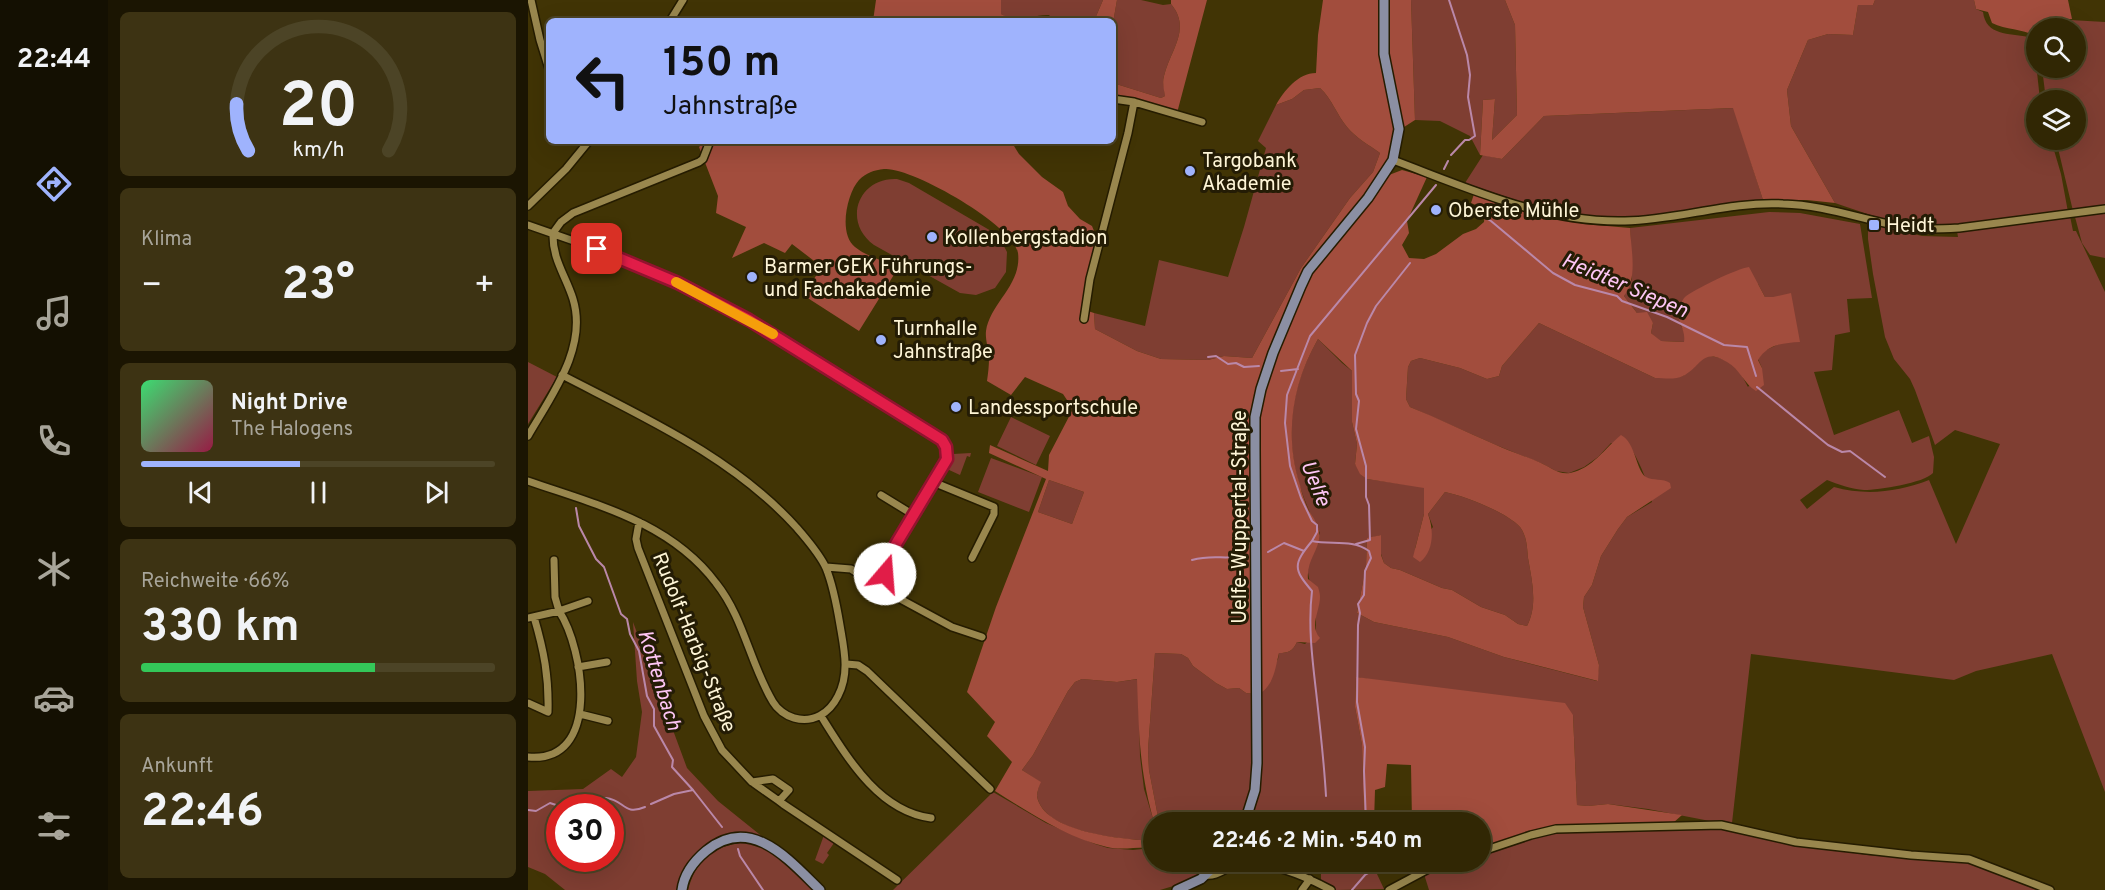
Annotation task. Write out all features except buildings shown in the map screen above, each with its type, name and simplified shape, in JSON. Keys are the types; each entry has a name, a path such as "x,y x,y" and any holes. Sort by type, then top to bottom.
{"main road":[{"name":"Uelfe-Wuppertal-Straße","path":"1248,812 1255,790 1257,763 1255,459 1257,406 1275,347 1308,271 1368,198 1393,160 1397,143 1398,118 1384,54 1384,0"},
{"path":"682,890 687,873 704,852 721,842 741,838 756,840 775,849 820,890"},
{"path":"1177,890 1192,884 1208,872"}],"street":[{"path":"531,0 546,59"},
{"path":"672,18 683,0"},
{"path":"1116,99 1134,102 1202,122"},
{"path":"1084,319 1090,279 1134,102"},
{"path":"528,206 566,169 587,144"},
{"path":"528,436 562,375 575,341 576,314 571,293 556,262 553,234 561,222 573,213 699,162 703,159 709,144"},
{"path":"1393,160 1520,207 1583,220 1627,221 1749,205 1782,204 1826,208 1900,226 1936,229 2105,209"},
{"path":"528,225 614,255 740,315 942,440 946,447 947,459 896,544 880,588"},
{"path":"528,481 599,505 670,538 686,550 719,586 747,639 774,703 787,716 807,720 821,716 833,706 839,695 846,664 837,609 826,567 810,543 782,512 741,476 688,441 562,375"},
{"path":"933,482 994,507 994,514 972,558"},
{"path":"881,495 912,514"},
{"name":"Rudolf-Harbig-Straße","path":"639,522 636,539 639,548 704,716 723,750 752,782 779,801"},
{"path":"528,757 548,755 564,745 576,727 580,714 582,691 578,667 571,636 559,612 555,597 554,560"},
{"path":"826,567 851,569 880,588 952,627 982,637"},
{"path":"528,703 548,712 546,661 531,618 559,612 588,601"},
{"path":"578,667 607,662"},
{"path":"846,664 858,665 867,671 990,789"},
{"path":"580,714 608,721"},
{"path":"821,716 842,752 882,795 910,812 931,818"},
{"path":"752,782 773,778 789,790 779,801 897,880"},
{"path":"1491,848 1556,829 1721,825 1796,842 1969,859 2050,890"},
{"path":"1205,875 1212,876 1234,866 1246,864 1285,870 1331,890"},
{"path":"1389,890 1423,872"},
{"path":"1302,890 1310,879"}],"shaded area":[{"path":"876,0 1001,0 1001,14 1009,18 873,18"},
{"path":"1001,0 1103,0 1095,18 1052,18 1049,15 1042,15 1029,18 1008,18 1001,14"},
{"path":"1103,0 1117,0 1114,18 1095,18"},
{"path":"1117,0 1171,4 1177,13 1180,31 1163,78 1165,96 1161,98 1116,84 1116,18 1114,18"},
{"path":"1171,0 1207,0 1177,113 1116,99 1116,84 1161,98 1165,96 1163,78 1180,31 1177,13"},
{"path":"1323,0 1381,0 1395,115 1395,140 1387,164 1379,178 1306,270 1255,408 1254,694 1246,693 1239,688 1227,689 1216,683 1181,654 1155,653 1148,750 1149,770 1157,812 1151,812 1139,734 1137,679 1117,682 1082,679 1075,682 1022,770 1041,782 1037,796 1043,808 1054,818 1086,832 1143,840 1143,848 1119,849 1092,843 1034,816 995,791 1012,762 987,736 995,722 967,692 996,607 1046,479 989,453 990,445 1048,471 1049,455 1073,409 1063,394 1025,377 1011,395 987,381 989,358 986,331 993,312 1011,284 1018,264 1018,253 1012,241 981,213 937,187 897,171 884,169 867,174 859,180 851,194 846,214 847,233 855,247 900,269 895,273 859,331 803,295 822,267 792,244 785,253 764,243 732,258 746,227 716,213 718,196 699,147 702,144 1013,144 1019,154 1042,177 1063,192 1068,206 1080,219 1092,226 1099,243 1085,310 1094,313 1095,329 1137,351 1161,359 1208,360 1224,356 1252,358 1301,268 1350,198 1373,172 1380,153 1351,131 1320,88 1304,90 1292,99 1276,105 1287,89 1298,79 1316,73","holes":["1049,480 1084,492 1072,524 1038,512"]},
{"path":"1387,0 1411,0 1415,120 1401,129 1388,60"},
{"path":"1411,0 1505,0 1515,25 1517,115 1492,140 1495,99 1483,100 1480,155 1470,136 1440,121 1415,120"},
{"path":"1505,0 1875,0 1873,5 1858,5 1853,35 1828,34 1808,40 1787,90 1791,126 1835,203 1807,200 1763,200 1733,108 1544,116 1502,159 1480,155 1483,100 1495,99 1492,140 1517,115 1515,25"},
{"path":"1875,0 1974,0 1976,9 1983,12 1985,20 1994,29 2006,34 2026,37 2026,78 2038,78 2039,90 2026,90 2026,150 2054,150 2068,212 1943,227 1914,225 1891,220 1835,203 1791,126 1787,90 1808,40 1828,34 1853,35 1858,5 1873,5"},
{"path":"1974,0 2068,0 2072,18 2026,18 2026,33 1992,23 1988,12 1976,9"},
{"path":"2086,21 2105,22 2105,207 2073,211 2058,150 2086,150 2086,90 2045,90 2043,78 2086,78"},
{"path":"1320,88 1351,131 1380,153 1373,172 1350,198 1301,268 1252,358 1224,356 1208,360 1161,359 1137,351 1095,329 1094,313 1145,326 1159,260 1228,277 1266,148 1258,141 1276,105 1292,99 1304,90"},
{"path":"1734,108 1763,200 1627,218 1599,217 1542,209 1465,183 1483,155 1502,159 1544,116"},
{"path":"1402,170 1427,177 1407,221 1409,233 1402,245 1409,258 1424,259 1436,254 1484,222 1485,209 1471,203 1474,194 1529,211 1584,224 1630,228 1632,273 1624,296 1637,313 1647,312 1653,323 1651,333 1661,341 1684,342 1678,310 1684,298 1735,271 1749,267 1765,297 1791,293 1800,342 1776,345 1762,355 1758,360 1762,368 1764,385 1756,391 1739,372 1719,358 1707,357 1680,377 1655,378 1539,323 1502,366 1499,376 1487,379 1460,368 1420,358 1411,361 1408,367 1406,399 1410,407 1500,447 1562,473 1570,473 1585,467 1621,435 1630,444 1640,469 1646,477 1670,483 1671,488 1627,517 1601,556 1592,585 1584,597 1583,607 1599,665 1598,681 1504,657 1448,637 1374,622 1357,613 1366,566 1367,538 1381,535 1381,555 1384,563 1391,568 1452,590 1481,607 1505,615 1518,624 1527,626 1530,618 1533,601 1532,584 1526,542 1520,527 1514,521 1485,505 1445,492 1428,514 1432,540 1428,552 1420,562 1413,557 1424,514 1424,488 1367,479 1360,474 1355,464 1357,444 1352,422 1352,371 1318,339 1309,356 1297,392 1293,410 1292,448 1302,492 1319,531 1318,543 1309,565 1308,579 1318,587 1320,602 1315,628 1320,638 1315,643 1297,642 1290,651 1279,653 1271,681 1259,694 1257,434 1267,375 1311,272 1389,175"},
{"name":"Kollenbergstadion","path":"897,179 909,183 998,235 1007,252 1006,272 995,288 976,295 960,293 874,245 864,235 857,213 864,193 872,185 884,180"},
{"path":"1769,212 1800,213 1860,224 1872,298 1847,299 1850,332 1835,335 1832,370 1814,372 1834,435 1899,410 1912,443 1929,436 1934,457 1933,473 1911,483 1864,490 1846,487 1827,480 1800,500 1807,509 1834,487 1870,492 1894,490 1929,480 1956,544 2000,444 1955,430 1935,445 1910,379 1894,359 1885,337 1873,274 1868,227 1873,224 1922,236 1958,237 1957,231 2070,216 2073,231 2076,231 2105,292 2105,792 2052,654 1976,671 1954,680 1751,654 1732,823 1608,804 1577,805 1573,715 1356,677 1355,707 1362,745 1364,812 1251,812 1255,802 1259,694 1279,653 1290,651 1297,642 1305,644 1316,633 1316,617 1307,567 1320,533 1300,486 1292,444 1292,422 1299,380 1318,339 1352,371 1352,422 1357,444 1355,464 1367,479 1424,487 1424,514 1415,549 1433,527 1428,514 1445,492 1453,494 1495,510 1520,527 1526,542 1532,584 1533,601 1530,618 1527,626 1518,624 1505,615 1481,607 1452,590 1391,568 1384,563 1381,554 1381,535 1367,539 1366,566 1357,613 1374,622 1448,637 1504,657 1597,681 1599,665 1583,607 1584,597 1592,585 1601,556 1618,529 1627,517 1652,502 1644,475 1632,450 1611,443 1598,457 1584,467 1569,473 1556,471 1410,407 1406,399 1408,367 1411,361 1420,358 1460,368 1487,379 1499,376 1502,366 1539,323 1655,378 1683,376 1702,358 1711,356 1720,358 1731,363 1741,374 1748,387 1762,368 1758,359 1764,351 1781,343 1773,297 1765,297 1758,284 1680,324 1685,333 1685,342 1660,341 1651,333 1653,323 1637,313 1624,296 1632,279 1630,228"},
{"path":"2105,213 2105,258 2090,255 2082,243 2075,217"},
{"path":"528,362 557,377 528,424"},
{"path":"1011,417 1050,436 1036,465 997,446"},
{"path":"971,453 970,457 967,456 960,475 947,469 953,454"},
{"path":"991,458 1042,477 1029,512 978,492"},
{"path":"1049,480 1084,492 1072,524 1038,512"},
{"path":"633,622 687,768 718,801 764,838 752,835 708,847 680,890 565,890 545,874 528,867 528,791 583,789 611,769 622,777 636,757 642,712 637,681"},
{"path":"1155,653 1181,654 1216,683 1227,689 1239,688 1246,693 1254,694 1254,764 1251,789 1244,812 1157,812 1149,770 1148,750"},
{"path":"1356,677 1565,703 1573,715 1577,805 1608,804 1682,815 1673,823 1549,827 1491,844 1491,812 1412,812 1411,765 1387,764 1385,787 1375,790 1374,812 1364,812 1362,745 1355,707"},
{"path":"1082,679 1117,682 1138,679 1140,756 1144,789 1151,812 1143,812 1143,840 1086,832 1054,819 1043,809 1037,796 1040,782 1022,770 1075,682"},
{"path":"993,792 1046,823 1095,844 1108,848 1143,849 1143,872 1196,872 1199,874 1190,881 1160,890 893,890"},
{"path":"1726,829 1781,841 1867,855 1965,861 2045,890 1429,890 1424,874 1429,872 1491,872 1491,851 1557,832"},
{"path":"824,835 834,843 823,864 815,860"},
{"path":"745,842 768,847 816,890 688,890 696,870 708,856 723,847"},
{"path":"1321,872 1373,872 1377,874 1384,889 1336,890 1321,882"}],"waterway":[{"name":"Uelfe","path":"1449,0 1467,55 1470,75 1468,97 1475,136 1465,140 1451,155"},
{"name":"Uelfe","path":"1444,169 1448,161"},
{"name":"Uelfe","path":"1366,812 1365,747 1357,702 1360,613 1358,604 1364,595 1365,571 1371,558 1369,551 1356,545 1312,541 1317,532 1317,525 1312,521 1301,498 1290,466 1285,423 1287,395 1310,336 1436,185"},
{"name":"Heidter Siepen","path":"1477,213 1491,221 1553,273 1575,285 1617,296 1622,301 1667,317 1724,345 1747,347 1756,376"},
{"path":"1356,544 1370,540 1366,466 1356,429 1359,401 1356,394 1355,355 1376,306 1410,263"},
{"path":"1208,357 1216,356 1228,364 1236,363 1244,367 1259,366"},
{"path":"1281,371 1298,369"},
{"name":"Heidter Siepen","path":"1757,387 1828,445 1842,452 1850,451 1885,477"},
{"name":"Kottenbach","path":"576,508 579,526 596,559 604,567 621,614 627,619 630,634 639,651 647,696 654,709 654,726 673,760 672,767 693,790"},
{"path":"1312,541 1301,555 1298,566 1301,577 1312,591 1311,641 1326,796"},
{"path":"1268,552 1284,543 1304,551"},
{"path":"1192,560 1206,557 1243,556"},
{"name":"Kottenbach","path":"651,804 674,794 693,790 722,827"},
{"path":"528,810 536,811 546,805"},
{"path":"624,806 632,810 645,807"},
{"path":"738,849 740,856 763,890"},
{"name":"Uelfe","path":"1352,890 1370,872"}],"slow traffic":[{"path":"676,282 773,334"}],"place":[{"name":"Targobank Akademie","path":"1190,171"},
{"name":"Oberste Mühle","path":"1436,210"},
{"name":"Heidt","path":"1874,225"},
{"name":"Kollenbergstadion","path":"932,237"},
{"name":"Barmer GEK Führungs- und Fachakademie","path":"752,277"},
{"name":"Turnhalle Jahnstraße","path":"881,340"},
{"name":"Landessportschule","path":"956,407"}],"route":[{"path":"597,249 678,283 749,320 942,440 946,447 947,459 912,514 896,544 885,574"}]}
